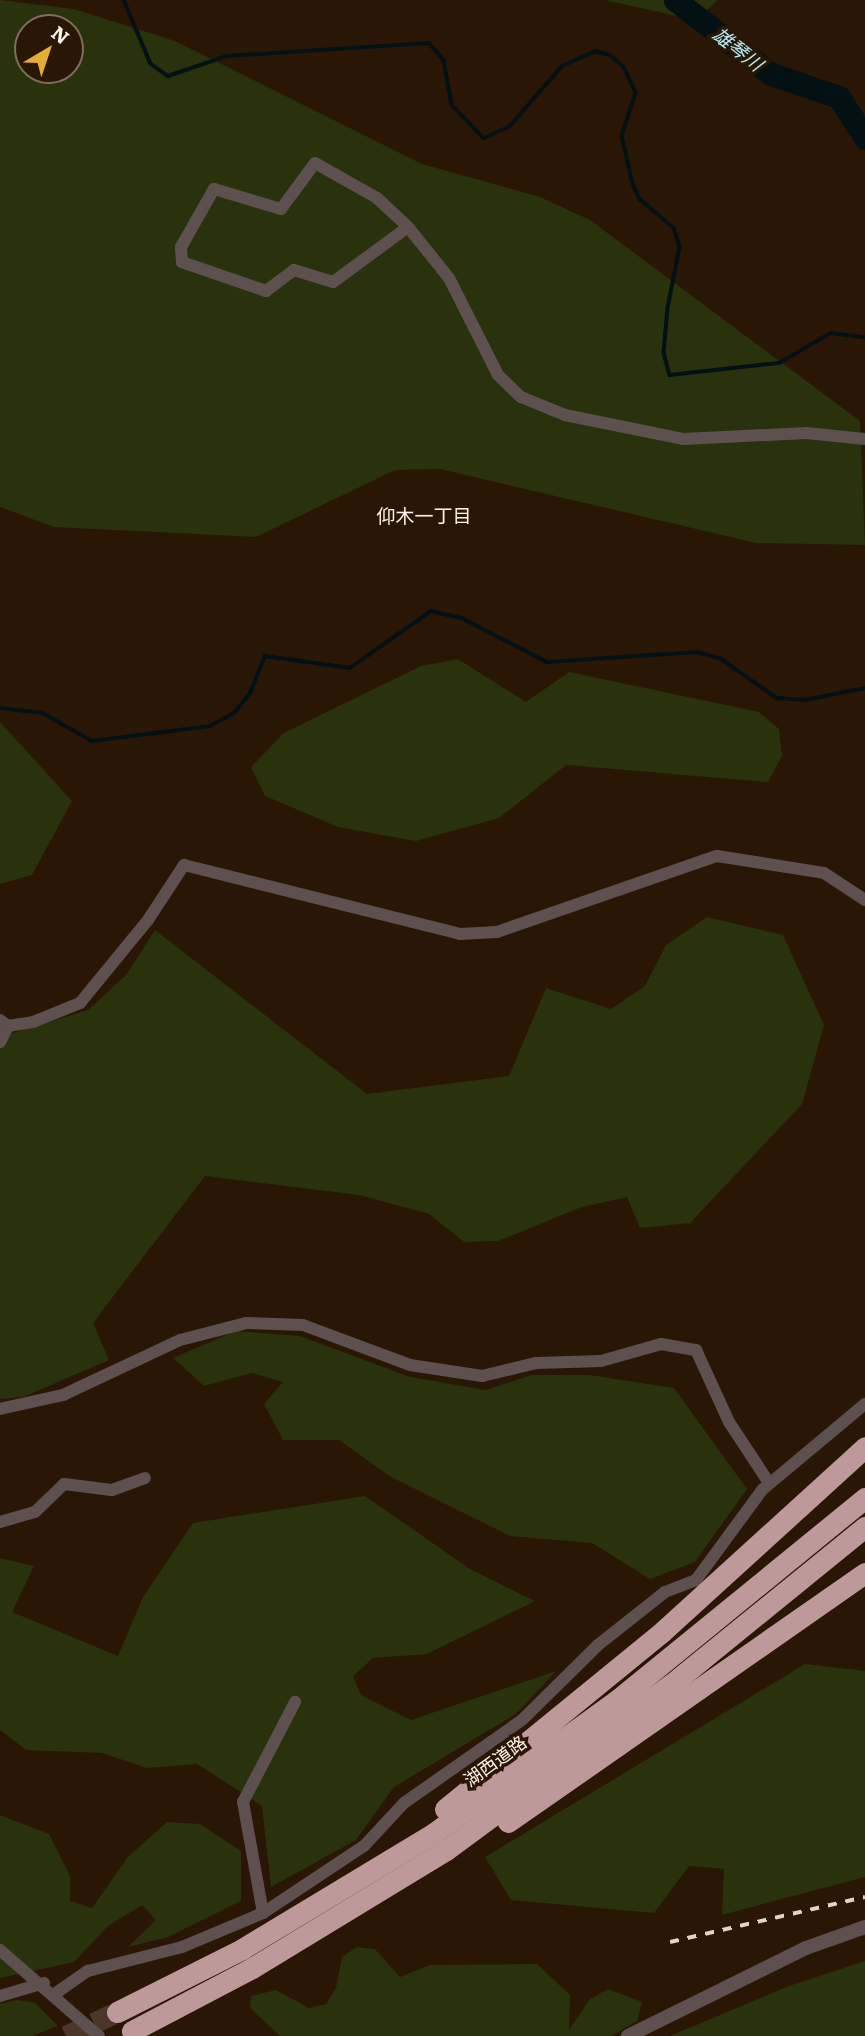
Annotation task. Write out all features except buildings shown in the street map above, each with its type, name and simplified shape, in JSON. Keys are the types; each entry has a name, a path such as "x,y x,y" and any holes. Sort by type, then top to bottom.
{"highway":[{"path":"324,1901 587,1695 865,1447"},
{"name":"湖西道路","path":"117,2012 324,1901 434,1833 616,1701 865,1498"},
{"path":"372,1897 558,1770 865,1527"},
{"path":"132,2031 540,1802 865,1573"}],"street":[{"path":"408,227 333,282 293,270 266,291 182,262 180,253 214,189 281,209 315,163 377,198 408,227 449,278 498,375 521,397 565,415 683,439 806,433 865,439"},
{"path":"0,1042 4,1023 80,1003 148,920 184,865 460,934 498,932 704,857 824,873 865,900"},
{"path":"0,1409 63,1395 180,1340 246,1323 303,1325 410,1365 482,1377 536,1363 601,1361 661,1344 696,1350 729,1422 769,1483"},
{"path":"56,1993 89,1971 182,1947 263,1913 364,1846 404,1803 522,1720 567,1671 665,1592 696,1580 769,1483 865,1404"},
{"path":"0,1522 35,1512 64,1484 112,1490 145,1478"},
{"path":"263,1913 243,1802 295,1702"},
{"path":"628,2036 806,1948 865,1927"},
{"path":"0,1950 56,1993 99,2036"},
{"path":"0,1996 44,1983"}],"green space":[{"path":"0,0 74,9 175,41 422,164 540,197 590,220 860,421 865,545 756,543 440,469 395,470 256,537 54,527 0,507"},
{"path":"605,0 718,0 707,10 681,17"},
{"path":"458,659 526,702 569,672 759,712 779,729 782,756 768,782 566,765 499,818 416,841 338,827 265,796 251,767 284,733 421,666"},
{"path":"0,722 72,801 32,875 0,884"},
{"path":"707,917 783,935 824,1025 802,1104 690,1223 640,1228 627,1197 582,1207 498,1241 464,1242 429,1214 359,1195 205,1176 93,1323 109,1360 23,1397 0,1399 0,1047 7,1035 88,1010 126,975 155,930 367,1094 509,1076 546,988 611,1009 645,986 666,945"},
{"path":"236,1331 300,1336 410,1377 486,1390 532,1375 590,1375 674,1388 747,1489 695,1562 650,1579 592,1543 510,1536 391,1477 339,1440 283,1440 264,1404 283,1382 252,1373 204,1386 173,1358"},
{"path":"365,1496 470,1569 535,1601 427,1654 373,1658 353,1676 361,1695 411,1720 556,1671 516,1714 394,1787 356,1840 271,1887 262,1806 197,1764 147,1768 102,1753 26,1750 0,1730 0,1558 34,1566 12,1612 118,1656 143,1597 193,1523"},
{"path":"805,1664 865,1671 865,1877 722,1915 724,1869 689,1866 654,1913 511,1900 485,1857"},
{"path":"0,1815 49,1834 70,1876 70,1901 92,1908 128,1857 167,1822 200,1824 241,1851 241,1901 168,1937 128,1947 156,1920 142,1905 108,1926 74,1962 0,1978"},
{"path":"357,1947 375,1949 400,1977 430,1965 537,1964 570,1995 569,2030 590,1999 608,1989 642,2002 637,2021 611,2036 280,2036 250,2008 251,1996 276,1990 309,2008 326,2004 336,1988 342,1957"},
{"path":"865,1961 865,2036 670,2036 789,1986"},
{"path":"18,2000 35,2003 58,2026 32,2036 0,2036 0,2004"}],"waterway":[{"path":"124,0 151,64 168,76 227,56 429,43 444,60 452,105 484,138 509,127 562,66 595,51 610,55 624,67 636,93 622,136 633,184 640,199 674,228 680,247 668,308 664,353 670,375 779,363 831,333 865,337"},
{"name":"雄琴川","path":"675,0 771,74 839,97 865,138"},
{"path":"0,708 43,713 92,741 210,726 234,713 250,693 265,656 350,668 431,611 462,618 547,662 697,652 720,658 777,698 805,700 865,688"}],"tunnel":[{"path":"66,2036 117,2012"}],"railway":[{"path":"670,1942 865,1897"}],"district":[{"name":"仰木一丁目","path":"424,516"}]}
